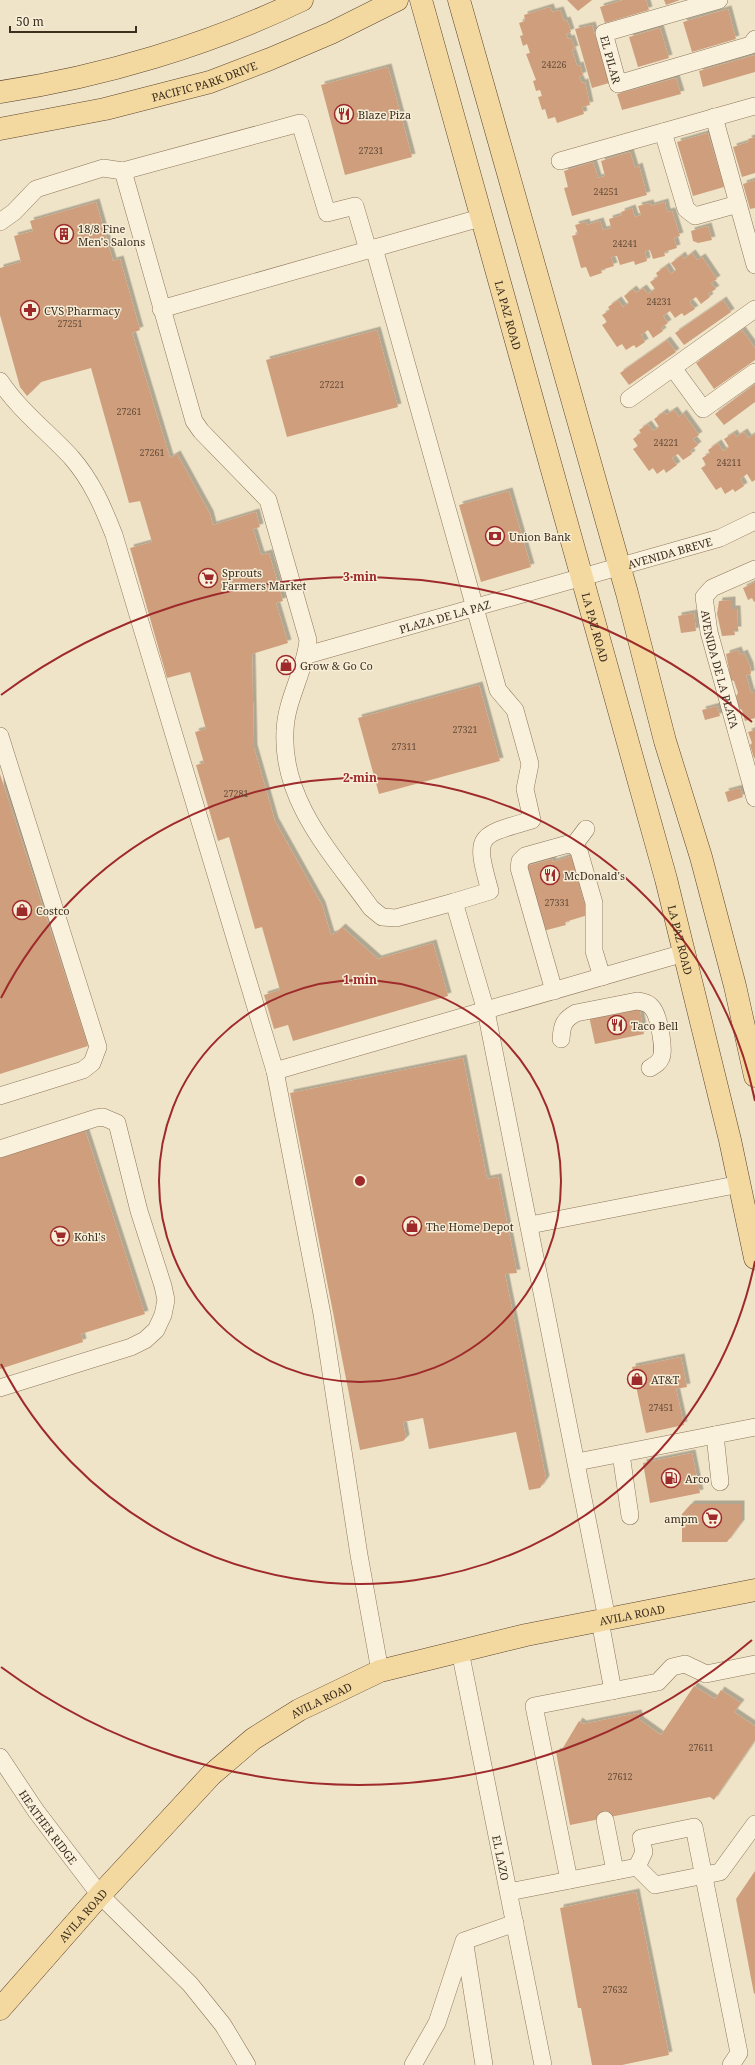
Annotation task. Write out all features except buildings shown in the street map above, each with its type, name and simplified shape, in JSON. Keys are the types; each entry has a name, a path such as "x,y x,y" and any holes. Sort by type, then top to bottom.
{"main road":[{"path":"0,92 29,88 92,73 156,55 224,33 302,0"},
{"name":"PACIFIC PARK DRIVE","path":"0,129 105,109 210,82 270,59 331,33 397,0"},
{"name":"LA PAZ ROAD","path":"420,0 666,879 707,1040 740,1184 755,1258"},
{"path":"459,0 619,567 665,741 701,858 735,986 755,1076"},
{"path":"0,107 52,98 65,93 92,73"},
{"path":"740,1184 755,1201"},
{"name":"AVILA ROAD","path":"0,2009 100,1894 211,1775 253,1739 299,1710 380,1671 526,1635 755,1590"}],"street":[{"name":"EL PILAR","path":"719,0 604,33 618,84 751,45 755,39"},
{"path":"560,160 755,106"},
{"path":"714,117 755,265"},
{"path":"0,222 14,212 36,189 103,168 123,171 300,123 327,214 355,206 371,249 498,690 515,710 530,764 525,789 532,820 497,830 486,837 481,846 481,860 490,891 396,918 382,917 371,908 310,822 295,796 288,764 285,731 291,695 306,655 308,640 268,500 201,431 194,421 123,171"},
{"path":"663,132 686,209 695,216 738,204"},
{"path":"161,309 480,218"},
{"path":"629,399 755,309"},
{"path":"673,368 703,409 755,372"},
{"path":"0,381 25,411 76,463 93,486 109,521 275,1071 322,1314 359,1555 380,1671"},
{"name":"AVENIDA BREVE","path":"582,578 720,538 755,521"},
{"name":"AVENIDA DE LA PLATA","path":"755,570 712,588 704,598 709,632 755,798"},
{"name":"PLAZA DE LA PAZ","path":"306,655 582,578"},
{"path":"0,736 98,1047 92,1063 83,1070 0,1096"},
{"path":"574,845 586,828"},
{"path":"554,991 519,868 520,861 525,856 568,844 574,845 579,851 594,903 594,951 602,978"},
{"path":"454,902 486,1011 530,1225 577,1462 604,1620 613,1691"},
{"path":"275,1071 602,978 684,953"},
{"path":"561,1039 562,1025 567,1018 576,1013 637,1001 646,1003 653,1008 657,1016 663,1050 658,1064 650,1068"},
{"path":"0,1149 96,1118 104,1117 117,1123 139,1211 166,1300 163,1315 156,1330 145,1340 131,1347 0,1388"},
{"path":"530,1225 740,1184"},
{"path":"577,1462 755,1427"},
{"path":"715,1435 720,1482"},
{"path":"621,1454 630,1516"},
{"name":"EL LAZO","path":"460,1651 543,2065"},
{"path":"569,1880 534,1706 658,1682 672,1667 685,1664 706,1674 755,1664"},
{"name":"HEATHER RIDGE","path":"0,1757 36,1811 100,1894 190,1984 223,2025 247,2065"},
{"path":"605,1820 615,1871"},
{"path":"637,1867 655,1885 720,1872 755,1824"},
{"path":"637,1867 644,1852 641,1838 694,1827 738,2053 731,2065"},
{"path":"508,1892 637,1867"},
{"path":"464,1941 515,1923"},
{"path":"464,1941 484,2065"},
{"path":"413,2065 437,2023 464,1941"}],"place":[{"name":"Blaze Piza","path":"344,114"},
{"name":"18/8 Fine Men's Salons","path":"64,234"},
{"name":"CVS Pharmacy","path":"30,310"},
{"name":"Union Bank","path":"495,536"},
{"name":"Sprouts Farmers Market","path":"208,578"},
{"name":"Grow & Go Co","path":"286,665"},
{"name":"McDonald's","path":"550,875"},
{"name":"Costco","path":"22,910"},
{"name":"Taco Bell","path":"617,1025"},
{"name":"The Home Depot","path":"412,1226"},
{"name":"Kohl's","path":"60,1236"},
{"name":"AT&T","path":"637,1379"},
{"name":"Arco","path":"671,1478"},
{"name":"ampm","path":"712,1518"}]}
